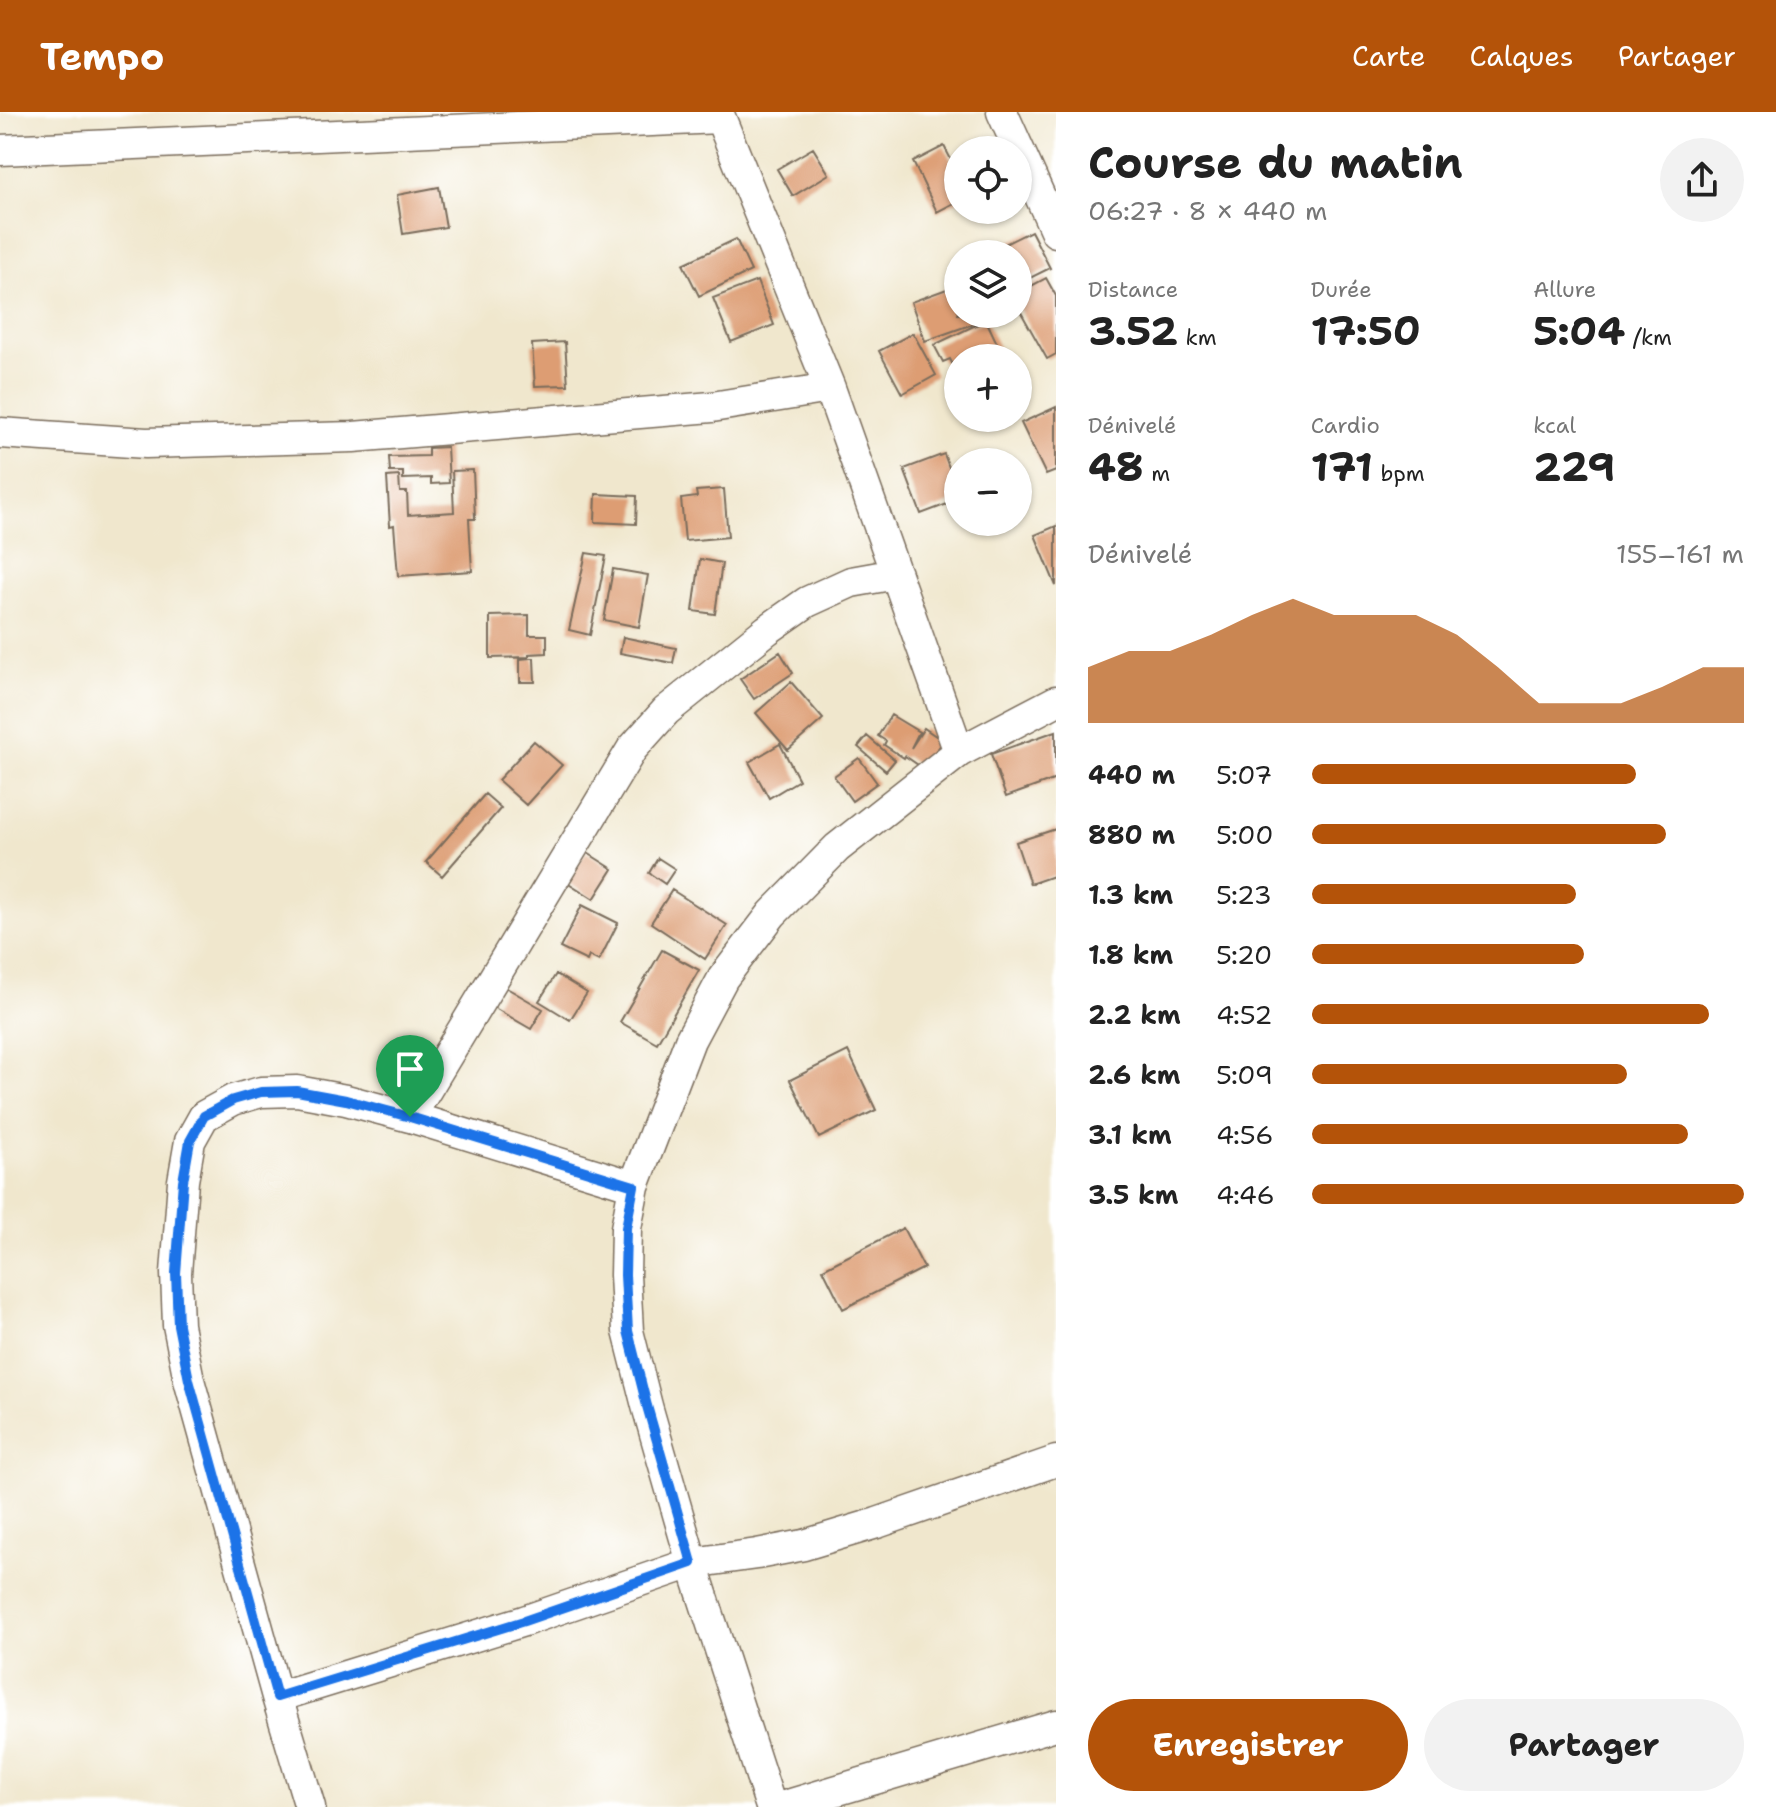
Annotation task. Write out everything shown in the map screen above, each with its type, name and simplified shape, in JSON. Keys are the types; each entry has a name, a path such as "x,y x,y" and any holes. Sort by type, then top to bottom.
{"street":[{"path":"1002,112 1056,232"},
{"path":"0,150 719,115 830,388 959,752"},
{"path":"0,433 146,443 353,437 712,407 830,388"},
{"path":"410,1117 632,749 666,711 807,602 851,582 896,574"},
{"path":"771,1807 692,1563 628,1331 626,1228 634,1186 690,1040 723,978 772,914 837,848 959,752 1056,701"},
{"path":"310,1807 189,1380 178,1325 176,1273 183,1181 190,1141 204,1116 233,1100 261,1092 297,1091 410,1117 634,1186"},
{"path":"277,1697 524,1621 692,1563 804,1545 1056,1461"},
{"path":"781,1807 1056,1725"}],"building":[{"path":"944,146 944,208 937,212 913,162"},
{"path":"813,148 829,174 793,196 777,169"},
{"path":"439,187 446,227 403,234 397,195"},
{"path":"1031,231 1050,268 1032,277 1032,240 1013,240"},
{"path":"736,239 751,271 699,296 683,264"},
{"path":"1046,278 1056,296 1056,354 1047,359 1030,328 1032,286"},
{"path":"757,281 774,325 731,342 713,298"},
{"path":"944,290 944,328 961,328 925,341 911,302"},
{"path":"969,328 990,328 997,344 944,344 943,362 934,345"},
{"path":"913,333 936,375 902,394 879,351"},
{"path":"565,342 568,385 535,386 532,344"},
{"path":"1056,407 1056,471 1046,475 1025,432 1032,432 1032,418"},
{"path":"447,447 449,483 431,484 431,478 403,479 403,472 390,472 389,457 428,456 428,448"},
{"path":"944,454 944,505 921,514 904,469"},
{"path":"473,470 475,519 469,519 472,571 398,576 394,525 390,526 387,477 399,476 400,492 407,492 408,515 454,512 452,471"},
{"path":"724,489 728,537 685,541 681,499 697,497 696,491"},
{"path":"596,494 637,496 636,524 595,522"},
{"path":"1056,526 1056,586 1035,535"},
{"path":"586,553 606,556 590,635 569,630"},
{"path":"700,559 722,563 715,614 693,611"},
{"path":"613,569 648,575 639,627 604,620"},
{"path":"529,615 529,635 547,635 547,653 529,654 529,657 490,658 490,616"},
{"path":"623,637 676,648 673,663 620,653"},
{"path":"780,652 793,673 754,699 740,679"},
{"path":"534,658 535,682 520,682 520,659"},
{"path":"791,682 823,719 788,750 756,713"},
{"path":"891,715 919,732 911,748 924,728 943,741 924,769 884,745 886,741 878,736"},
{"path":"1056,731 1056,779 1006,797 991,754"},
{"path":"867,736 895,760 886,771 858,747"},
{"path":"534,741 562,765 526,805 498,780"},
{"path":"780,744 799,780 769,798 749,762"},
{"path":"859,758 877,783 852,801 834,776"},
{"path":"485,794 501,808 442,876 426,862"},
{"path":"1056,829 1056,875 1030,884 1016,842"},
{"path":"586,852 613,869 594,899 567,882"},
{"path":"658,858 675,869 665,884 649,873"},
{"path":"672,890 727,925 705,959 651,923"},
{"path":"582,905 618,923 599,961 589,956 587,961 560,948"},
{"path":"662,950 699,970 657,1043 620,1022"},
{"path":"556,974 587,993 570,1020 539,1001"},
{"path":"505,987 543,1009 531,1029 493,1007"},
{"path":"848,1051 876,1110 819,1138 790,1080"},
{"path":"903,1228 924,1268 843,1309 823,1269"}],"route":[{"path":"297,1091 410,1117 634,1186 626,1228 628,1331 692,1563 524,1621 277,1697 189,1380 178,1325 176,1273 183,1181 190,1141 204,1116 233,1100 261,1092 297,1091"}]}
